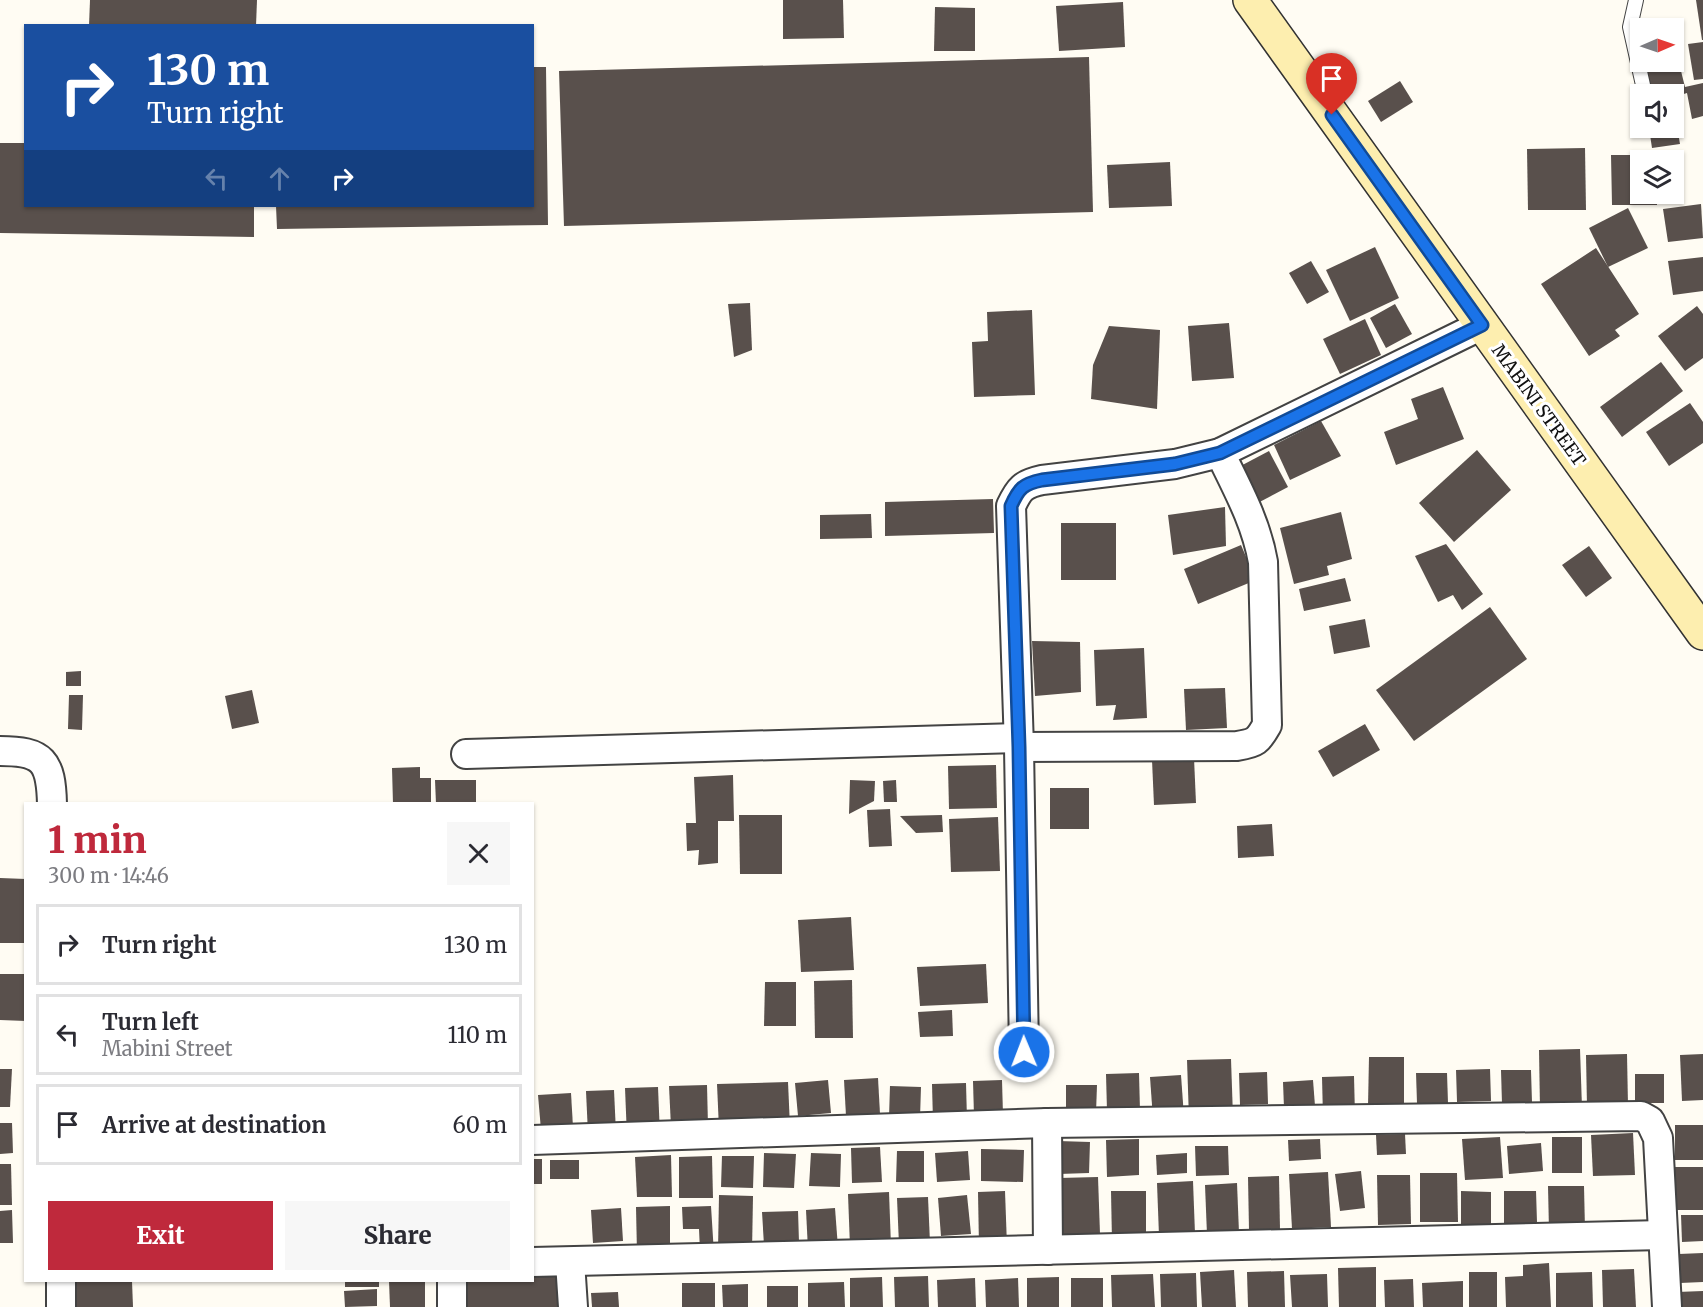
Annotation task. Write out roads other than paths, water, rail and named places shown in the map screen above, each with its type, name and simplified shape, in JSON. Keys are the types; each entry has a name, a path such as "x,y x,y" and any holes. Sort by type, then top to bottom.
{"main road":[{"name":"MABINI STREET","path":"1250,0 1703,633"}],"street":[{"path":"1024,1052 1011,506 1018,492 1027,483 1042,480 1175,464 1220,453 1482,325"},
{"path":"466,754 1018,743 1237,746 1252,743 1259,739 1267,725 1263,562 1259,539 1251,518 1220,453"},
{"path":"0,751 31,753 42,761 50,773 52,802"},
{"path":"534,1140 1047,1123 1641,1116 1650,1121 1658,1138 1667,1307"},
{"path":"1047,1123 1048,1250"},
{"path":"534,1262 1663,1235"},
{"path":"570,1262 573,1307"},
{"path":"61,1282 62,1307"},
{"path":"452,1282 452,1307"}],"lane":[{"path":"1636,0 1630,27 1643,84"}]}
